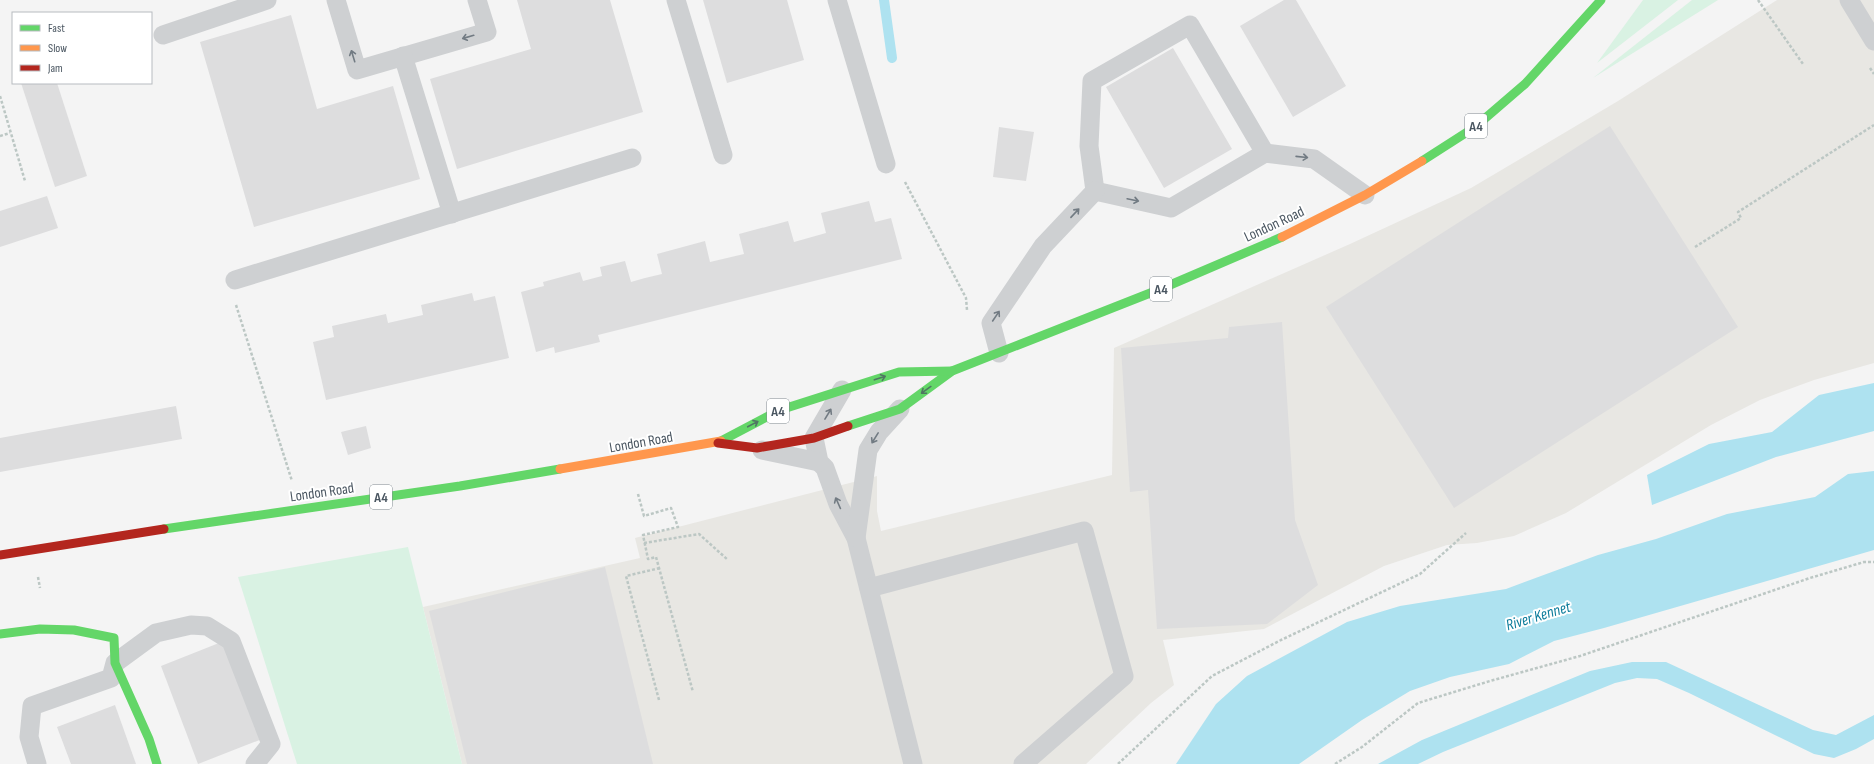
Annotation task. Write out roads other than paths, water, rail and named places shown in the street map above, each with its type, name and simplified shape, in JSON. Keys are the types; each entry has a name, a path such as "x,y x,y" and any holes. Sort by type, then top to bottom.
{"main road":[{"name":"London Road","path":"718,442 757,448 814,438 900,409 952,371 1163,288 1284,236 1365,194 1433,155 1481,122 1525,84 1548,60 1568,34 1601,0"},
{"name":"London Road","path":"1568,34 1577,14"},
{"name":"London Road","path":"0,555 460,486 718,442 780,410 899,372 952,371"},
{"path":"0,634 40,629 74,630 114,638 115,663 131,702 149,739 157,764"}],"lane":[{"path":"163,34 267,0"},
{"path":"336,0 357,70 486,32 477,0"},
{"path":"676,0 723,154"},
{"path":"837,0 886,164"},
{"path":"1849,0 1874,41"},
{"path":"1095,191 1088,146 1092,81 1190,25 1265,153"},
{"path":"403,56 452,214"},
{"path":"1095,191 1171,208 1265,153 1314,159 1365,194"},
{"path":"235,280 632,158"},
{"path":"999,353 991,323 1043,246 1095,191"},
{"path":"842,390 814,438 819,462 824,468 838,504 856,538 913,764"},
{"path":"856,538 868,450 879,432 900,409"},
{"path":"757,448 819,462"},
{"path":"869,588 1084,532 1124,676 1023,764"},
{"path":"38,764 29,737 32,706 111,678 115,663 156,633 191,625 207,626 231,641 271,744 255,764"}],"water":[{"path":"1874,383 1874,431 1776,457 1652,505 1647,475 1709,444 1772,432 1819,395"},
{"name":"River Kennet","path":"1874,471 1874,550 1554,641 1509,664 1450,677 1410,691 1362,720 1299,764 1176,764 1216,704 1247,676 1347,622 1400,606 1506,589 1598,555 1656,539 1727,514 1815,497 1848,474"},
{"path":"1632,662 1666,662 1813,730 1836,735 1874,715 1874,739 1856,749 1834,758 1814,754 1657,679 1637,678 1615,683 1443,752 1418,764 1378,764 1422,740 1590,671"}],"waterway":[{"path":"884,0 892,58"}]}
